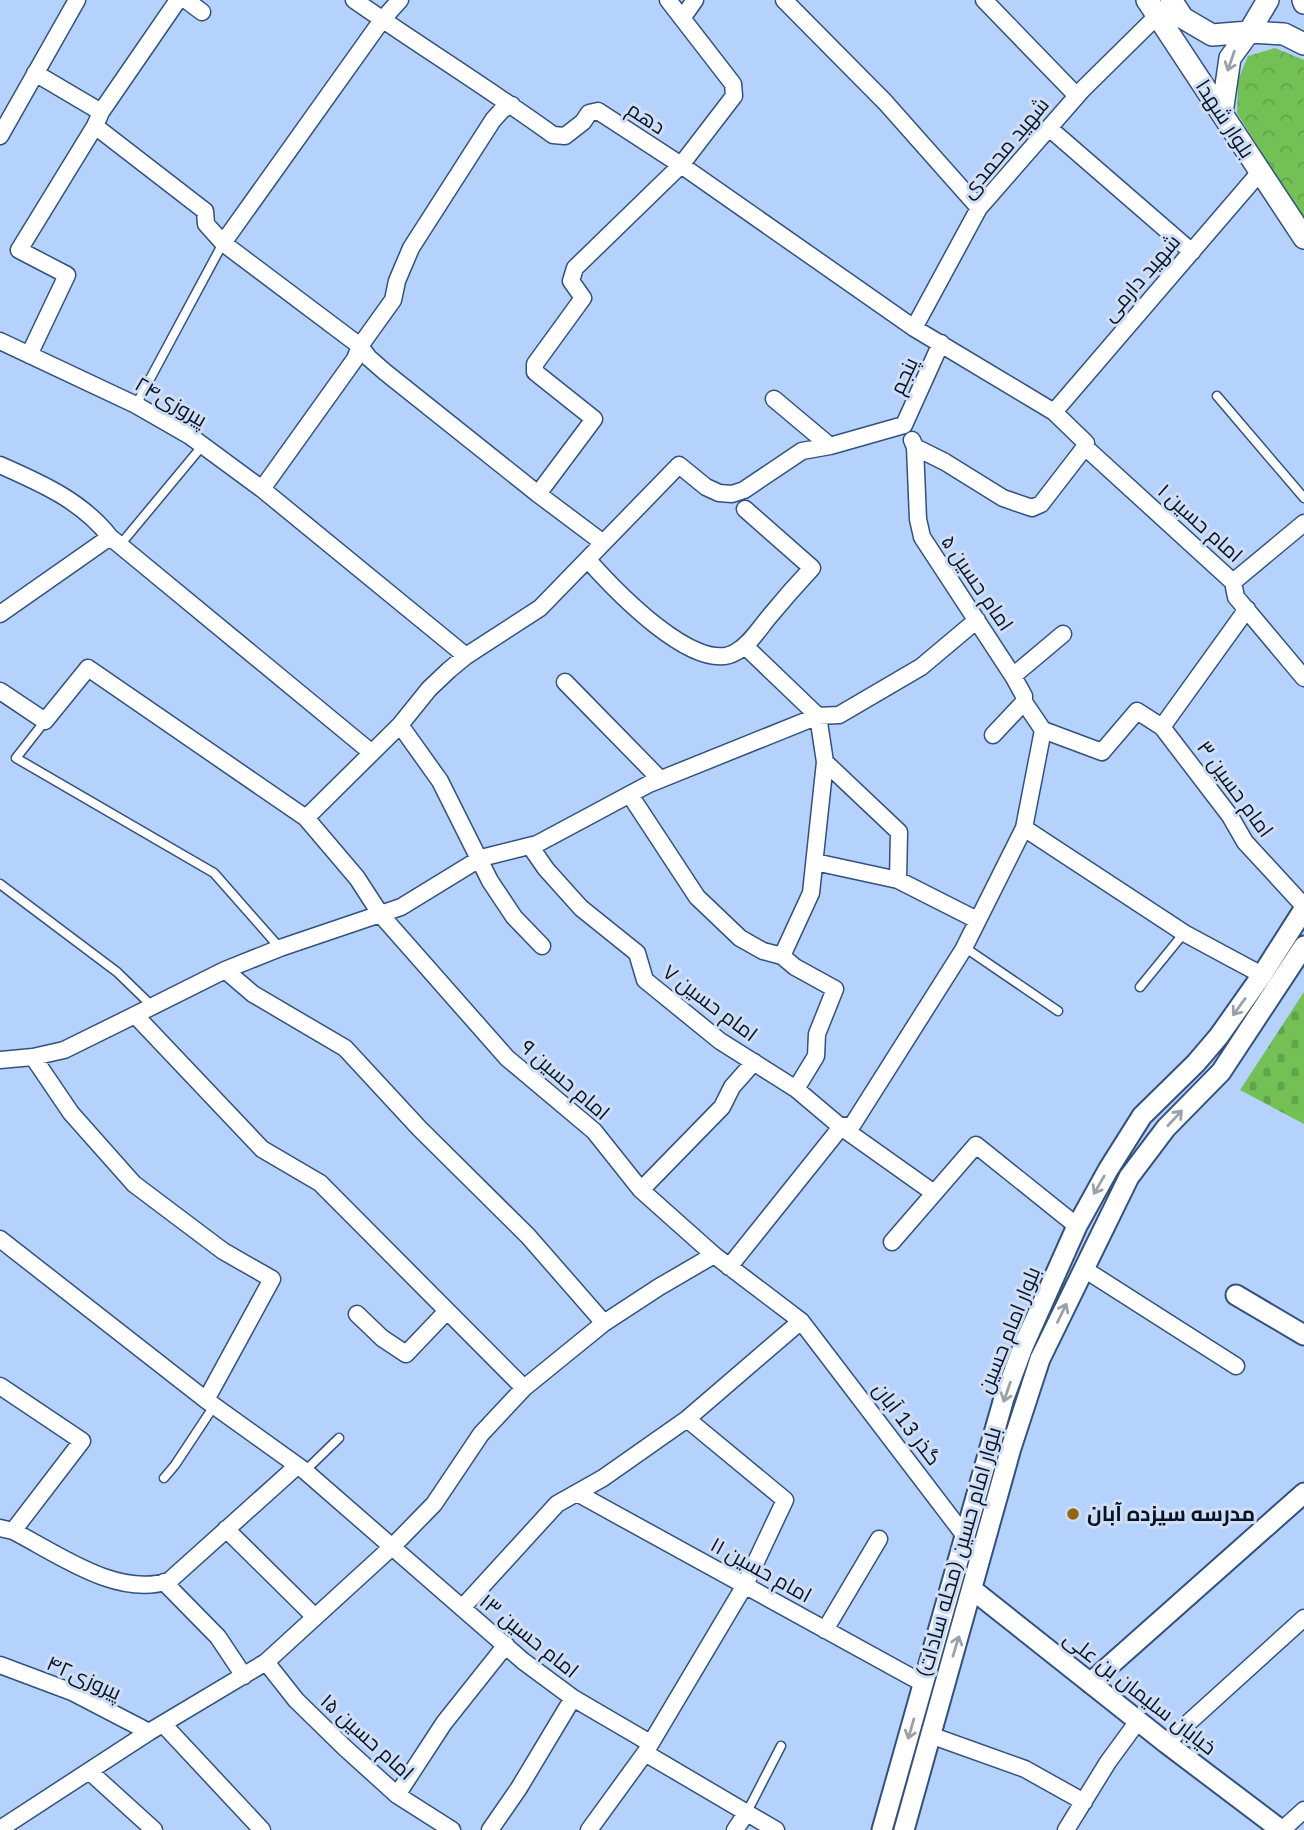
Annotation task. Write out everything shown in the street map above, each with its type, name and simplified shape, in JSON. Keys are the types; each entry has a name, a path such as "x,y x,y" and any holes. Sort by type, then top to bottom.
{"main road":[{"path":"1222,113 1230,58 1268,0"},
{"path":"1158,5 1212,35 1249,32 1284,34 1304,44"},
{"name":"بلوار شهدا","path":"1158,5 1222,113 1304,237"}],"street":[{"path":"0,136 76,0"},
{"path":"29,355 67,275 19,250 98,119 178,0"},
{"path":"186,0 202,12"},
{"name":"دهم","path":"354,0 553,135 565,136 583,122 589,113 598,111 681,164 914,328 941,343"},
{"path":"223,243 382,20 400,0"},
{"path":"538,494 594,419 535,372 535,364 583,298 571,281 575,268 681,164 734,96 733,84 668,0"},
{"path":"683,17 695,0"},
{"path":"784,0 885,102 979,208"},
{"path":"984,0 1077,96"},
{"name":"شهید محمدی","path":"914,328 979,208 1158,5"},
{"path":"34,73 98,119 205,211 206,225 223,243 360,346 385,372 602,542"},
{"path":"262,489 355,359 360,346 393,300 397,281 411,248 494,120 503,109 512,105"},
{"path":"1049,128 1192,252"},
{"name":"شهید دارمی","path":"1054,412 1261,172"},
{"name":"پیروزی۲۴","path":"0,341 136,405 203,445 262,489 466,656"},
{"name":"امام حسین ۱","path":"941,343 1054,412 1086,443 1085,447 1233,582 1236,597 1304,678"},
{"name":"پنجم","path":"904,425 941,343"},
{"path":"774,399 830,446"},
{"path":"306,818 400,725 429,689 466,656 540,608 679,465 706,487 719,493 732,494 744,490 802,451 904,425 915,447 1003,498 1032,508 1041,504 1085,447"},
{"name":"امام حسین ۵","path":"915,447 918,519 922,537 1013,676 1024,696 1024,702 1043,730"},
{"path":"0,465 46,485 97,520 115,541 372,753"},
{"path":"588,560 622,598 683,643 704,653 724,657 734,654 745,646 792,588 812,568 744,509"},
{"path":"1233,582 1304,523"},
{"path":"0,614 115,541"},
{"path":"729,1267 841,1127 853,1124 964,947 1024,828 1043,730 1102,752 1137,711 1162,727 1247,609"},
{"path":"0,1060 33,1057 64,1050 226,970 280,948 401,907 481,858 530,846 660,779 818,716 839,715 909,674 977,621"},
{"path":"1013,676 1063,634"},
{"path":"745,646 818,716 825,762 811,893 782,956"},
{"name":"امام حسین ۹","path":"45,721 88,668 306,818 358,878 381,915 507,1058 594,1131 641,1190 714,1255 802,1321"},
{"path":"565,682 660,779"},
{"path":"0,691 45,721"},
{"path":"993,735 1024,702"},
{"path":"400,725 440,781 491,881 514,917 542,946"},
{"name":"امام حسین ۳","path":"1162,727 1230,816 1245,842 1304,908"},
{"path":"825,762 899,832 898,880"},
{"path":"630,795 697,897 740,938 762,951 782,956 795,967 835,989 817,1034 817,1056 796,1089"},
{"path":"1024,828 1184,933 1262,975"},
{"name":"امام حسین ۷","path":"530,846 546,869 581,908 637,953 645,980 720,1041 796,1089 841,1127 934,1193"},
{"path":"815,862 898,880 977,920"},
{"name":"بلوار امام حسین","path":"882,1830 1009,1385 1077,1226 1142,1116 1196,1063 1219,1036 1304,908"},
{"name":"بلوار امام حسین (محله سادات)","path":"904,1830 1012,1448 1040,1359 1129,1177 1166,1128 1221,1072 1304,946"},
{"path":"226,970 253,994 345,1048 419,1128 537,1246 604,1323"},
{"path":"135,1015 262,1149 320,1183 524,1388"},
{"path":"33,1057 71,1113 134,1184 223,1251 272,1279 210,1403"},
{"path":"641,1190 722,1107 732,1087 754,1062"},
{"path":"892,1242 976,1145 1077,1226"},
{"name":"امام حسین ۱۳","path":"0,1239 210,1403 301,1468 462,1608 573,1698 776,1830"},
{"path":"0,1829 156,1728 266,1662 393,1546 434,1504 481,1434 524,1388 604,1323 714,1255"},
{"path":"1084,1269 1236,1366"},
{"path":"1236,1296 1304,1335"},
{"path":"357,1314 382,1338 406,1354 447,1311"},
{"path":"462,1608 557,1504 603,1478 687,1419 802,1321"},
{"name":"گذر 13 آبان","path":"802,1321 965,1536"},
{"path":"0,1386 82,1441 6,1529 107,1580 150,1586 169,1581 226,1529 301,1468"},
{"path":"589,1830 648,1748 745,1585 785,1500 687,1419"},
{"name":"امام حسین ۱۱","path":"578,1493 923,1684"},
{"path":"1090,1683 1304,1493"},
{"path":"226,1529 315,1618"},
{"path":"825,1630 879,1539"},
{"path":"164,1582 218,1637 244,1676"},
{"name":"خیابان سلیمان بن علی","path":"973,1590 1281,1830"},
{"path":"1166,1743 1304,1618"},
{"path":"397,1795 444,1723 506,1645"},
{"name":"امام حسین ۱۵","path":"266,1662 296,1700 397,1795 453,1830"},
{"name":"پیروزی۴۲","path":"0,1665 156,1728 262,1830"},
{"path":"490,1830 519,1788 573,1698"},
{"path":"1066,1830 1138,1720"},
{"path":"930,1735 1025,1769 1084,1801"},
{"path":"89,1771 154,1830"},
{"path":"1281,1830 1304,1810"},
{"path":"736,1830 747,1812"}],"lane":[{"path":"136,405 223,243"},
{"path":"1217,396 1304,498"},
{"path":"115,541 203,445"},
{"path":"45,721 16,758 214,873 280,948"},
{"path":"0,884 117,972 152,1006"},
{"path":"1140,987 1184,933"},
{"path":"964,947 1058,1010"},
{"path":"164,1478 175,1465 210,1403"},
{"path":"301,1468 339,1438"},
{"path":"747,1812 781,1746"}],"green space":[{"path":"1275,48 1304,60 1304,220 1237,113 1238,80 1248,56"},
{"path":"1304,992 1304,1124 1240,1090"}],"place":[{"name":"مدرسه سیزده آبان","path":"1073,1514"}]}
